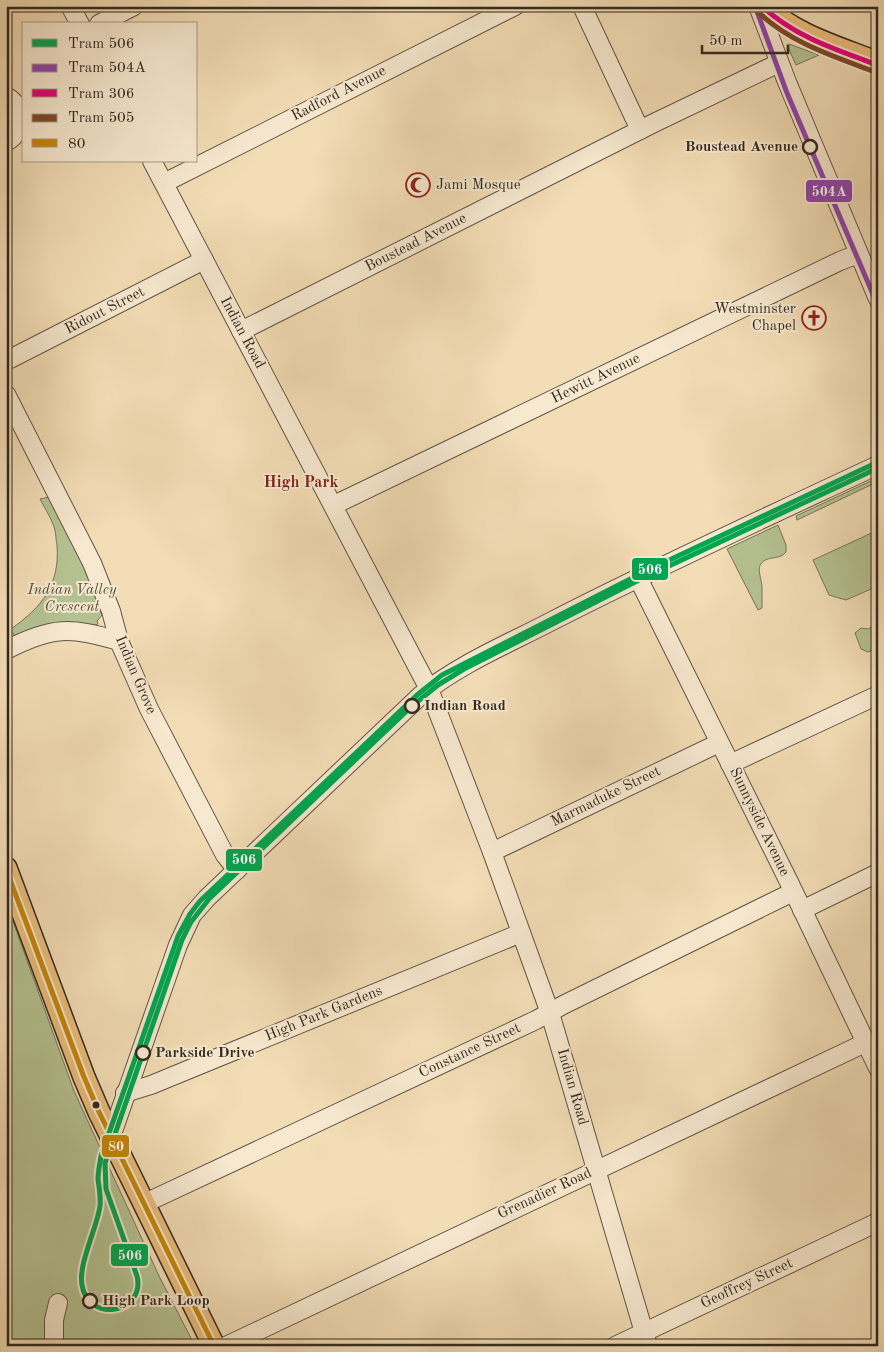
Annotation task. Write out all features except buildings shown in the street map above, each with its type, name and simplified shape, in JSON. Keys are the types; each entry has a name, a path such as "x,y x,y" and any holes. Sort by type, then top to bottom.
{"main road":[{"path":"766,6 774,15 794,28 878,63"},
{"path":"6,868 84,1077 143,1204 214,1346"}],"street":[{"path":"70,6 79,22"},
{"path":"103,22 134,6"},
{"name":"Radford Avenue","path":"164,183 515,6"},
{"path":"582,6 640,130"},
{"path":"758,6 779,63 878,299"},
{"name":"Boustead Avenue","path":"241,331 640,130 779,63"},
{"path":"6,142 19,130 21,114 16,102"},
{"name":"Indian Road","path":"153,162 429,689 492,852 550,1013 645,1339"},
{"name":"Hewitt Avenue","path":"334,505 858,254"},
{"name":"Ridout Street","path":"6,361 204,260"},
{"name":"Indian Grove","path":"6,394 92,563 111,611 120,641 148,710 225,855 237,870"},
{"path":"111,1137 156,1005 187,924 207,898 429,689 456,671 638,578 878,465"},
{"name":"Sunnyside Avenue","path":"638,578 873,1055"},
{"path":"6,650 26,640 53,631 68,630 89,633 120,641"},
{"path":"730,764 878,695"},
{"name":"Marmaduke Street","path":"492,852 720,743"},
{"path":"802,910 878,873"},
{"name":"Constance Street","path":"143,1204 550,1013 563,1004 793,892"},
{"name":"High Park Gardens","path":"126,1093 152,1085 521,933"},
{"name":"Grenadier Road","path":"226,1346 596,1170 873,1055"},
{"name":"Geoffrey Street","path":"615,1346 645,1339 878,1222"},
{"path":"54,1346 54,1320 58,1303"}],"green space":[{"path":"789,44 819,55 796,65 787,45"},
{"path":"873,480 875,483 797,520 796,516"},
{"name":"Indian Valley Crescent","path":"49,497 82,561 102,615 97,621 98,624 95,625 15,637 11,629 32,612 47,594 55,572 57,545 55,530 40,499"},
{"path":"778,525 786,545 786,552 780,556 763,561 761,564 759,571 762,588 762,608 758,610 727,549"},
{"path":"876,531 878,532 878,586 846,600 829,595 813,560"},
{"path":"878,623 878,648 868,652 861,649 855,633 861,628 868,629"},
{"path":"6,902 74,1091 160,1278 195,1346 6,1346"}],"tram line":[{"name":"504A","path":"755,6 787,93 878,306"},
{"name":"306","path":"762,6 788,26 817,42 878,65"},
{"name":"505","path":"757,11 783,32 813,48 875,72"},
{"name":"506","path":"878,462 648,570 442,675 417,695 200,901 190,914 178,936 101,1156 98,1179 100,1206 85,1257 82,1276 82,1285 86,1297 94,1305 104,1309 115,1309 133,1299 137,1289 137,1276 106,1189 105,1163 182,940 191,922 209,899 412,706 438,685 464,669 639,580 878,468"}],"transit line":[{"name":"80","path":"6,869 99,1112 214,1346"}],"place":[{"name":"Boustead Avenue","path":"810,147"},
{"name":"Jami Mosque","path":"418,185"},
{"name":"Westminster Chapel","path":"814,318"},
{"name":"Indian Road","path":"412,706"},
{"name":"Parkside Drive","path":"143,1053"},
{"name":"High Park Loop","path":"90,1301"}],"district":[{"name":"High Park","path":"301,483"}]}
